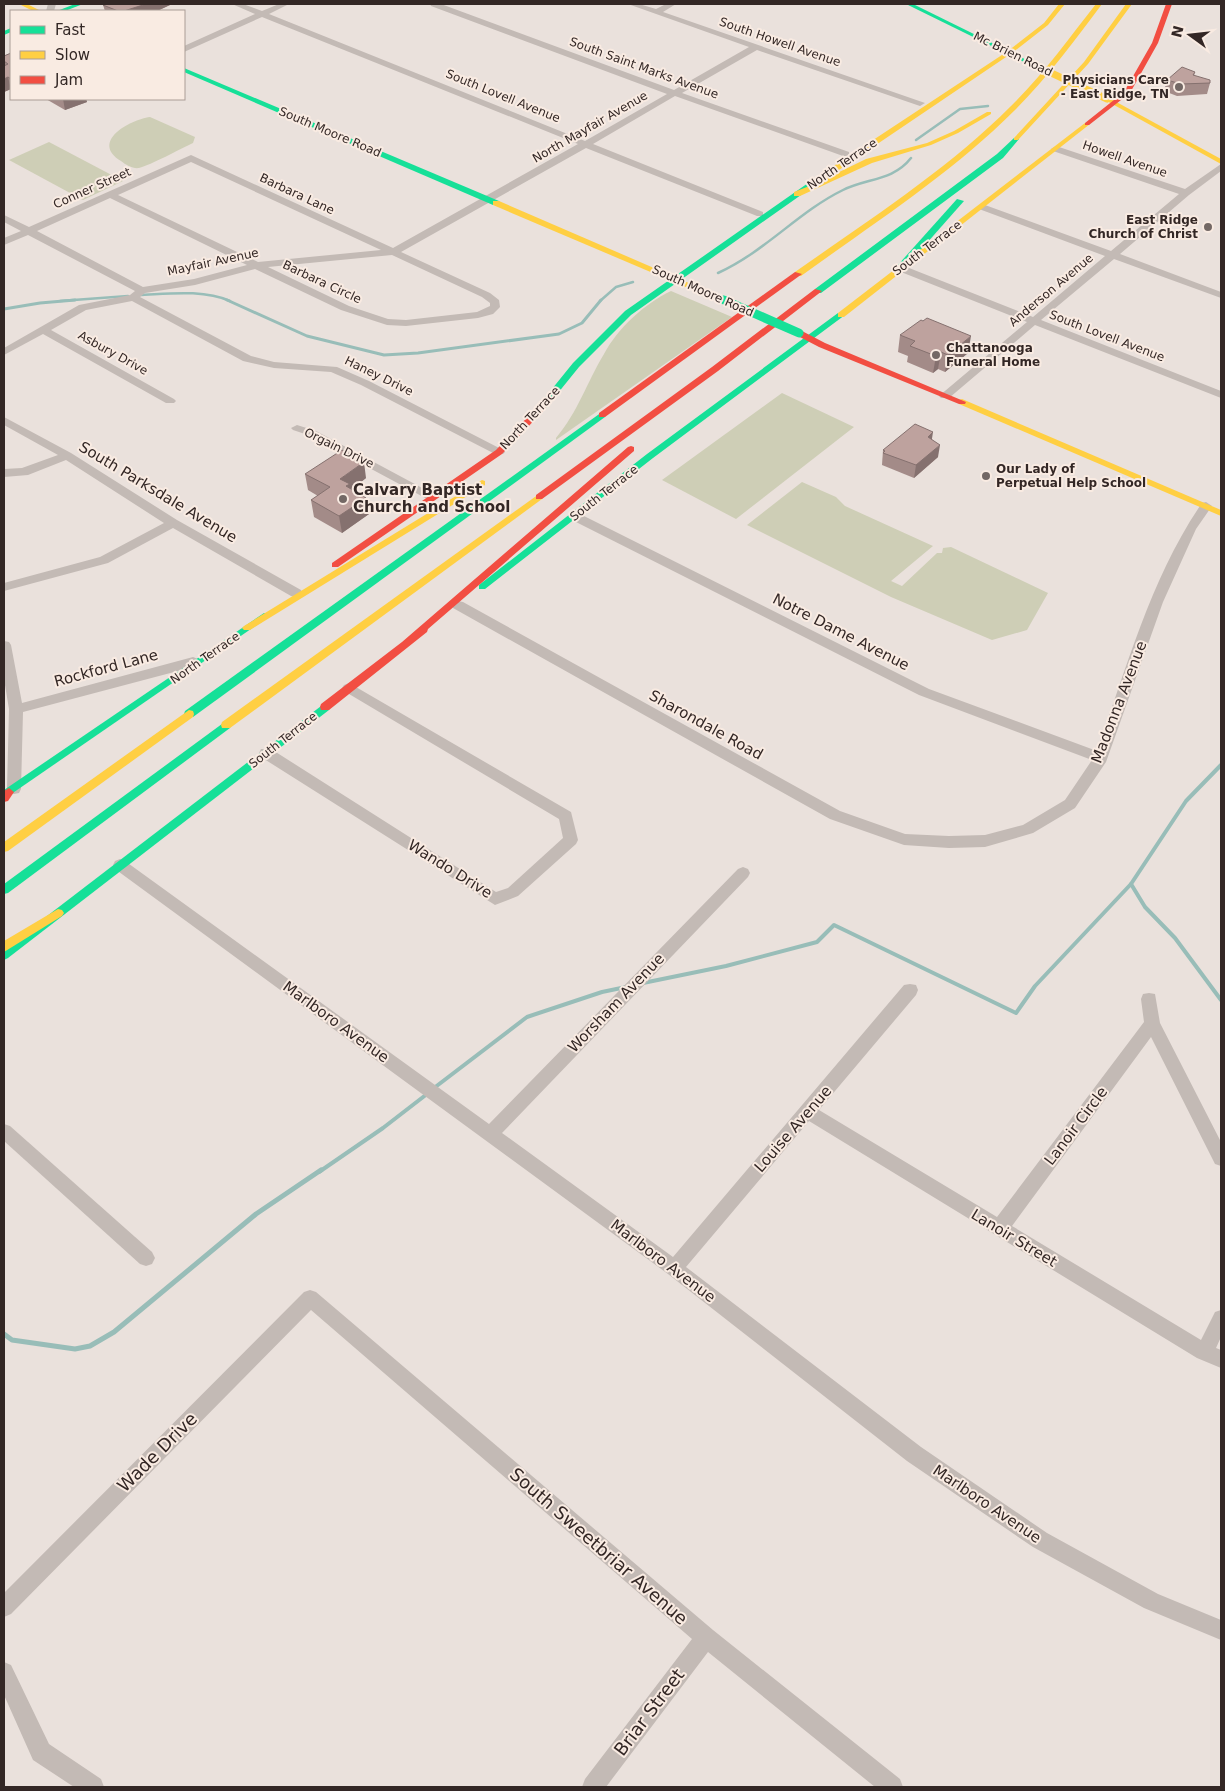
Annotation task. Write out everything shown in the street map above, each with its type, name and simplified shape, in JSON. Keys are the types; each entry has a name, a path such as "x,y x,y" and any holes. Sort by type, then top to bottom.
{"main road":[{"path":"22,4 36,10"},
{"path":"63,10 80,4"},
{"name":"Mc Brien Road","path":"909,4 1110,101 1221,162"},
{"name":"North Terrace","path":"8,794 499,452 553,396 576,365 628,313 797,194 1010,52 1046,24 1062,4"},
{"path":"4,848 936,174 1001,120 1030,90 1099,4"},
{"path":"900,268 1086,63 1129,4"},
{"name":"South Terrace","path":"4,955 650,456 810,339 900,268 982,207 1056,149 1110,101 1127,93 1155,43 1169,4"},
{"name":"South Moore Road","path":"185,70 490,199 677,279 810,339 1221,513"},
{"path":"797,194 869,161 929,144 956,132 1030,90"},
{"path":"4,890 284,682 715,369 1000,156"},
{"path":"672,415 709,383 715,369"},
{"path":"407,642 642,440"},
{"path":"518,462 564,443"},
{"path":"247,628 492,476"},
{"path":"4,947 58,913"}],"street":[{"name":"South Lovell Avenue","path":"236,4 760,214"},
{"path":"185,50 285,4"},
{"name":"South Saint Marks Avenue","path":"434,4 674,93 846,154"},
{"name":"South Howell Avenue","path":"632,4 920,103"},
{"path":"656,12 672,4"},
{"name":"North Mayfair Avenue","path":"490,199 755,47"},
{"name":"Howell Avenue","path":"1056,149 1186,193"},
{"name":"Conner Street","path":"4,242 191,158"},
{"name":"Barbara Lane","path":"191,158 393,252"},
{"name":"Anderson Avenue","path":"945,396 1186,193 1221,167"},
{"path":"109,194 257,265"},
{"name":"Mayfair Avenue","path":"4,352 83,307 195,282 257,265 393,252 490,199"},
{"path":"982,207 1221,295"},
{"name":"Haney Drive","path":"4,218 138,294 247,359 274,365 333,369 365,383 499,452"},
{"name":"Barbara Circle","path":"257,265 345,308 387,322 478,315 489,312 495,307 495,302 486,295 393,252"},
{"name":"South Lovell Avenue","path":"900,268 1221,395"},
{"name":"Asbury Drive","path":"43,330 170,401"},
{"name":"South Parksdale Avenue","path":"4,420 67,456 173,523 296,592"},
{"name":"Orgain Drive","path":"297,428 312,432 434,497"},
{"path":"4,473 24,472 67,456"},
{"name":"Madonna Avenue","path":"948,842 984,841 1028,829 1070,804 1101,758 1157,602 1190,529 1206,506"},
{"name":"Notre Dame Avenue","path":"574,516 924,692 1101,758"},
{"path":"4,587 104,560 173,523"},
{"name":"Sharondale Road","path":"458,605 835,816 904,839 948,842"},
{"path":"4,645 16,709 8,794"},
{"name":"Rockford Lane","path":"16,709 204,659"},
{"name":"Wando Drive","path":"266,753 495,899 513,892 571,840 566,816 349,688"},
{"name":"Marlboro Avenue","path":"120,865 674,1268 914,1454 1040,1540 1151,1601 1221,1630"},
{"name":"Worsham Avenue","path":"490,1134 743,873"},
{"name":"Louise Avenue","path":"674,1268 910,990"},
{"path":"1149,999 1152,1023 1221,1159"},
{"name":"Lanoir Circle","path":"999,1229 1152,1023"},
{"name":"Lanoir Street","path":"808,1112 999,1229 1213,1356"},
{"path":"4,1132 146,1258"},
{"name":"Wade Drive","path":"4,1606 310,1298"},
{"name":"South Sweetbriar Avenue","path":"310,1298 706,1637 892,1787"},
{"path":"1213,1356 1221,1318"},
{"name":"Briar Street","path":"593,1787 706,1637"},
{"path":"4,1672 41,1752 94,1787"}],"green space":[{"path":"150,117 195,137 193,143 139,168 130,166 112,154 111,140 116,133 132,122"},
{"path":"49,142 123,181 83,200 9,160"},
{"path":"671,291 732,317 556,440 610,344 624,326 642,310"},
{"path":"782,393 854,427 736,519 662,480"},
{"path":"802,482 836,497 845,506 933,546 891,581 902,586 937,553 942,553 943,548 951,547 1048,593 1027,630 992,640 891,597 747,525"}],"building":[{"path":"146,4 127,10 116,10 103,5"},
{"path":"10,53 10,78 8,77 4,79 4,66 8,64 4,61 4,56"},
{"path":"1182,67 1195,72 1193,75 1210,80 1210,83 1181,84 1167,80"},
{"path":"927,318 971,336 948,355 941,352 936,356 910,346 915,341 900,335 921,320 923,321"},
{"path":"915,424 933,432 928,437 940,445 916,465 883,453 885,451 883,450"},
{"path":"342,450 364,462 340,479 350,484 346,486 366,498 339,516 311,500 330,487 305,474"}],"waterway":[{"path":"916,140 960,109 988,106"},
{"path":"718,273 751,254 827,199 852,186 888,175 896,171 911,158"},
{"path":"601,300 616,287 633,282"},
{"path":"138,295 196,294 219,297 230,301"},
{"path":"60,301 128,296"},
{"path":"4,309 75,300"},
{"path":"227,300 307,336 384,355 418,353 559,334 582,323 601,300"},
{"path":"1131,884 1186,801 1221,765"},
{"path":"643,983 726,966 817,942 834,925 1016,1013 1035,986 1131,884"},
{"path":"1131,884 1145,907 1175,938 1221,1000"},
{"path":"434,1088 527,1017 602,992 626,987"},
{"path":"319,1172 383,1128 427,1094"},
{"path":"4,1334 12,1340 75,1349 90,1346 114,1332 256,1214 321,1170"}],"traffic: fast":[{"path":"63,10 80,4"},
{"path":"909,4 1032,64"},
{"path":"4,33 10,30"},
{"path":"185,70 496,203"},
{"path":"818,291 1000,156 1016,139"},
{"path":"542,407 576,365 628,313 814,183"},
{"path":"900,268 960,201"},
{"path":"717,297 799,333"},
{"path":"482,587 650,456 841,315"},
{"path":"189,714 602,415"},
{"path":"4,795 264,616"},
{"path":"4,955 325,707"},
{"path":"4,890 226,725"}],"traffic: slow":[{"path":"22,4 36,10"},
{"path":"814,183 1010,52 1046,24 1062,4"},
{"path":"798,274 927,181 1001,120 1040,79 1099,4"},
{"path":"1016,139 1086,63 1129,4"},
{"path":"1032,64 1107,99"},
{"path":"1107,99 1221,162"},
{"path":"797,194 869,161 929,144 956,132 989,113"},
{"path":"841,315 1087,124"},
{"path":"496,203 717,297"},
{"path":"962,402 1221,513"},
{"path":"247,628 482,483"},
{"path":"226,725 539,497"},
{"path":"4,848 189,714"},
{"path":"4,947 58,913"}],"traffic: jam":[{"path":"1087,124 1127,93 1155,43 1169,4"},
{"path":"602,415 798,274"},
{"path":"539,497 715,369 818,291"},
{"path":"799,333 822,345 962,402"},
{"path":"335,565 499,452 542,407"},
{"path":"407,642 631,449"},
{"path":"325,707 424,630"},
{"path":"4,798 9,792"}],"place":[{"name":"Physicians Care - East Ridge, TN","path":"1179,87"},
{"name":"East Ridge Church of Christ","path":"1208,227"},
{"name":"Chattanooga Funeral Home","path":"936,355"},
{"name":"Our Lady of Perpetual Help School","path":"986,476"},
{"name":"Calvary Baptist Church and School","path":"343,499"}]}
